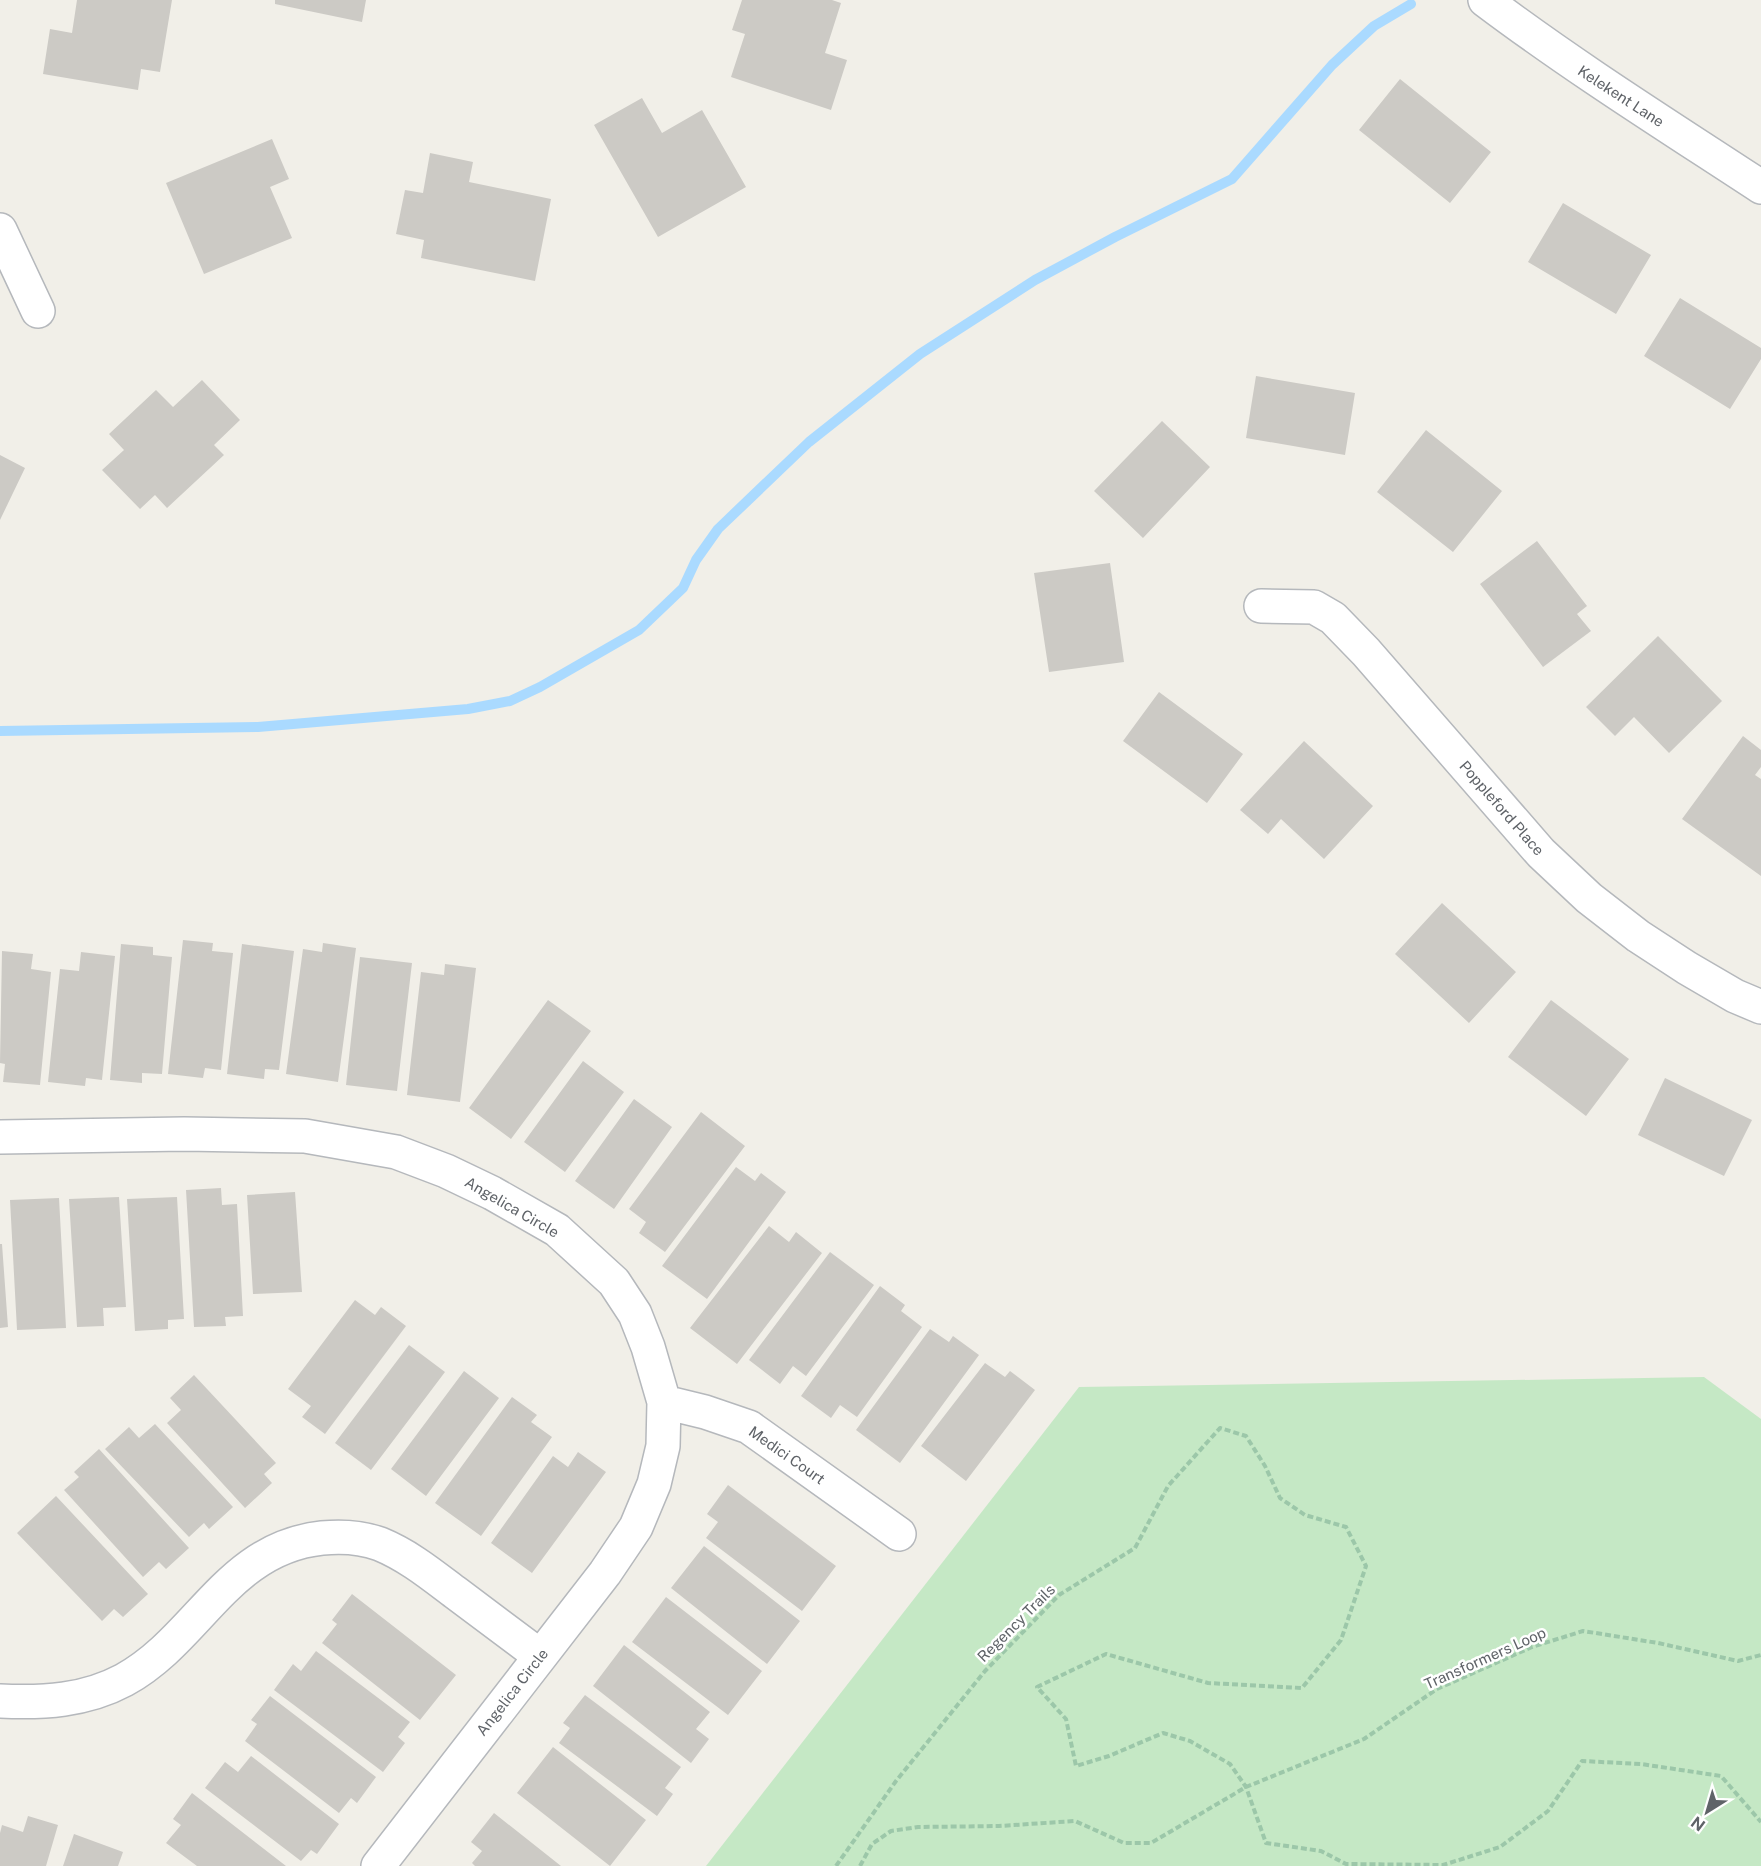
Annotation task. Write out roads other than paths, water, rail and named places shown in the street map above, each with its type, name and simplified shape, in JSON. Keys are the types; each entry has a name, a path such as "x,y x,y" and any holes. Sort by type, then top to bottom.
{"street":[{"name":"Kelekent Lane","path":"1485,0 1535,38 1607,87 1761,187"},
{"path":"0,230 38,311"},
{"name":"Poppleford Place","path":"1261,606 1314,607 1333,618 1366,652 1541,853 1589,898 1638,936 1687,968 1735,996 1761,1007"},
{"name":"Angelica Circle","path":"0,1137 184,1134 305,1136 396,1152 446,1171 492,1193 557,1230 614,1282 635,1314 648,1347 664,1402 661,1455 654,1484 636,1527 605,1573 378,1866"},
{"name":"Medici Court","path":"664,1402 705,1412 749,1427 899,1534"},
{"path":"0,1701 70,1699 95,1693 124,1680 157,1658 223,1588 249,1566 285,1546 314,1539 344,1536 379,1544 411,1560 540,1656"}],"waterway":[{"path":"0,731 258,727 468,709 510,701 540,687 639,630 683,588 696,560 718,529 809,442 920,354 1035,280 1232,179 1332,65 1374,26 1411,4"}]}
